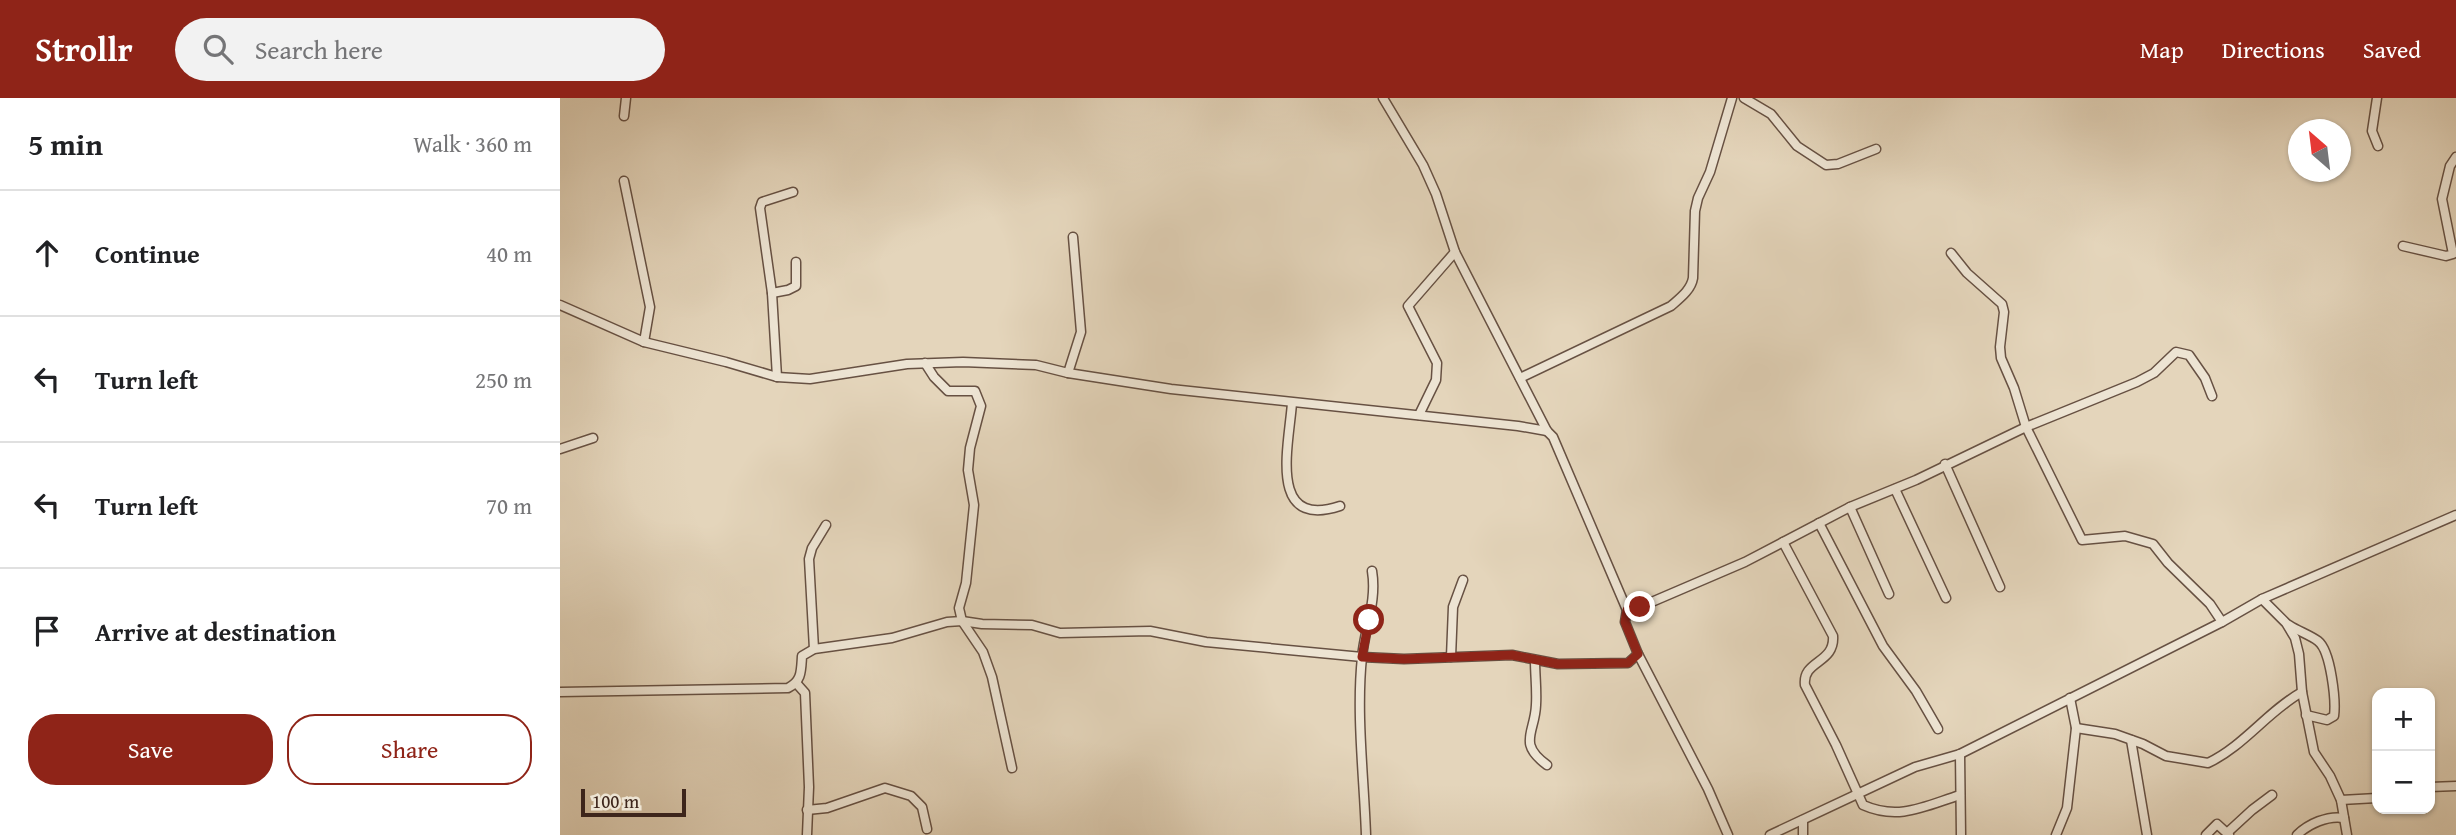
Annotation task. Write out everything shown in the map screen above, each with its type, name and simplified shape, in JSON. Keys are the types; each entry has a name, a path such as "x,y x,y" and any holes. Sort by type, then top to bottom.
{"street":[{"path":"624,116 625,98"},
{"path":"1383,98 1431,181 1455,251 1559,451 1627,610 1625,622 1638,654 1708,789 1728,835"},
{"path":"1520,378 1671,306 1692,284 1694,225 1698,198 1710,172 1731,98"},
{"path":"1744,98 1771,114 1797,146 1826,164 1838,164 1876,149"},
{"path":"2377,98 2372,131 2378,146"},
{"path":"2403,246 2446,256 2453,254 2442,199 2450,166 2456,157"},
{"path":"624,181 650,307 644,342"},
{"path":"777,377 772,293 760,208 762,202 793,192"},
{"path":"1068,373 1081,332 1073,237"},
{"path":"1419,415 1436,380 1437,363 1408,306 1455,251"},
{"path":"1951,253 1967,273 2002,304 2004,312 2001,358 2026,427 2082,540 2124,536 2153,544 2168,563 2210,604 2222,622"},
{"path":"772,293 796,286 796,262"},
{"path":"560,305 644,342 777,377 810,379 925,363 1036,365 1068,373 1171,389 1547,431"},
{"path":"1627,610 1640,607 1745,562 1850,507 1895,489 2026,427 2154,373 2176,352 2189,355 2205,378 2212,396"},
{"path":"925,363 948,391 975,391 981,406 970,448 968,470 974,505 966,583 959,608 962,621 984,652 1012,768"},
{"path":"1292,403 1287,481 1290,495 1298,505 1310,512 1340,506"},
{"path":"560,449 593,438"},
{"path":"1945,464 2000,587"},
{"path":"1895,489 1946,598"},
{"path":"1850,507 1889,594"},
{"path":"1770,835 1915,767 1960,754 2222,622 2262,599 2456,515"},
{"path":"1819,523 1883,646 1916,691 1938,729"},
{"path":"814,649 809,559 812,548 826,525"},
{"path":"1783,542 1833,636 1834,645 1828,655 1809,668 1804,677 1805,685 1863,805 1883,813 1911,811 1960,795"},
{"path":"1366,835 1362,657 1375,597 1372,572"},
{"path":"1451,657 1453,607 1463,580"},
{"path":"2262,599 2286,623 2295,638 2306,715 2316,757 2330,776 2341,800 2347,835"},
{"path":"560,692 778,690 797,684 802,656 814,649 892,638 947,622 962,621 1031,625 1060,633 1150,631 1206,642 1362,657 1512,655 1558,664 1628,663 1638,654"},
{"path":"2286,623 2321,644 2329,664 2334,716 2328,720 2306,715"},
{"path":"1535,660 1536,708 1530,729 1530,744 1533,754 1547,765"},
{"path":"797,684 805,693 809,787 807,835"},
{"path":"2077,728 2131,740 2166,756 2208,762 2255,730 2291,698 2302,692"},
{"path":"2056,835 2067,808 2077,728 2070,698"},
{"path":"2131,740 2147,835"},
{"path":"1960,754 1961,835"},
{"path":"2435,787 2456,786"},
{"path":"807,810 827,808 885,788 911,796 922,807 927,829"},
{"path":"2206,835 2217,824 2228,834 2272,795"},
{"path":"2341,800 2372,798"},
{"path":"2297,835 2304,828 2331,817 2344,818"},
{"path":"1803,820 1803,835"}],"route":[{"path":"1369,620 1362,657 1404,659 1512,655 1558,664 1628,663 1638,654 1625,622 1627,610 1640,607"}]}
